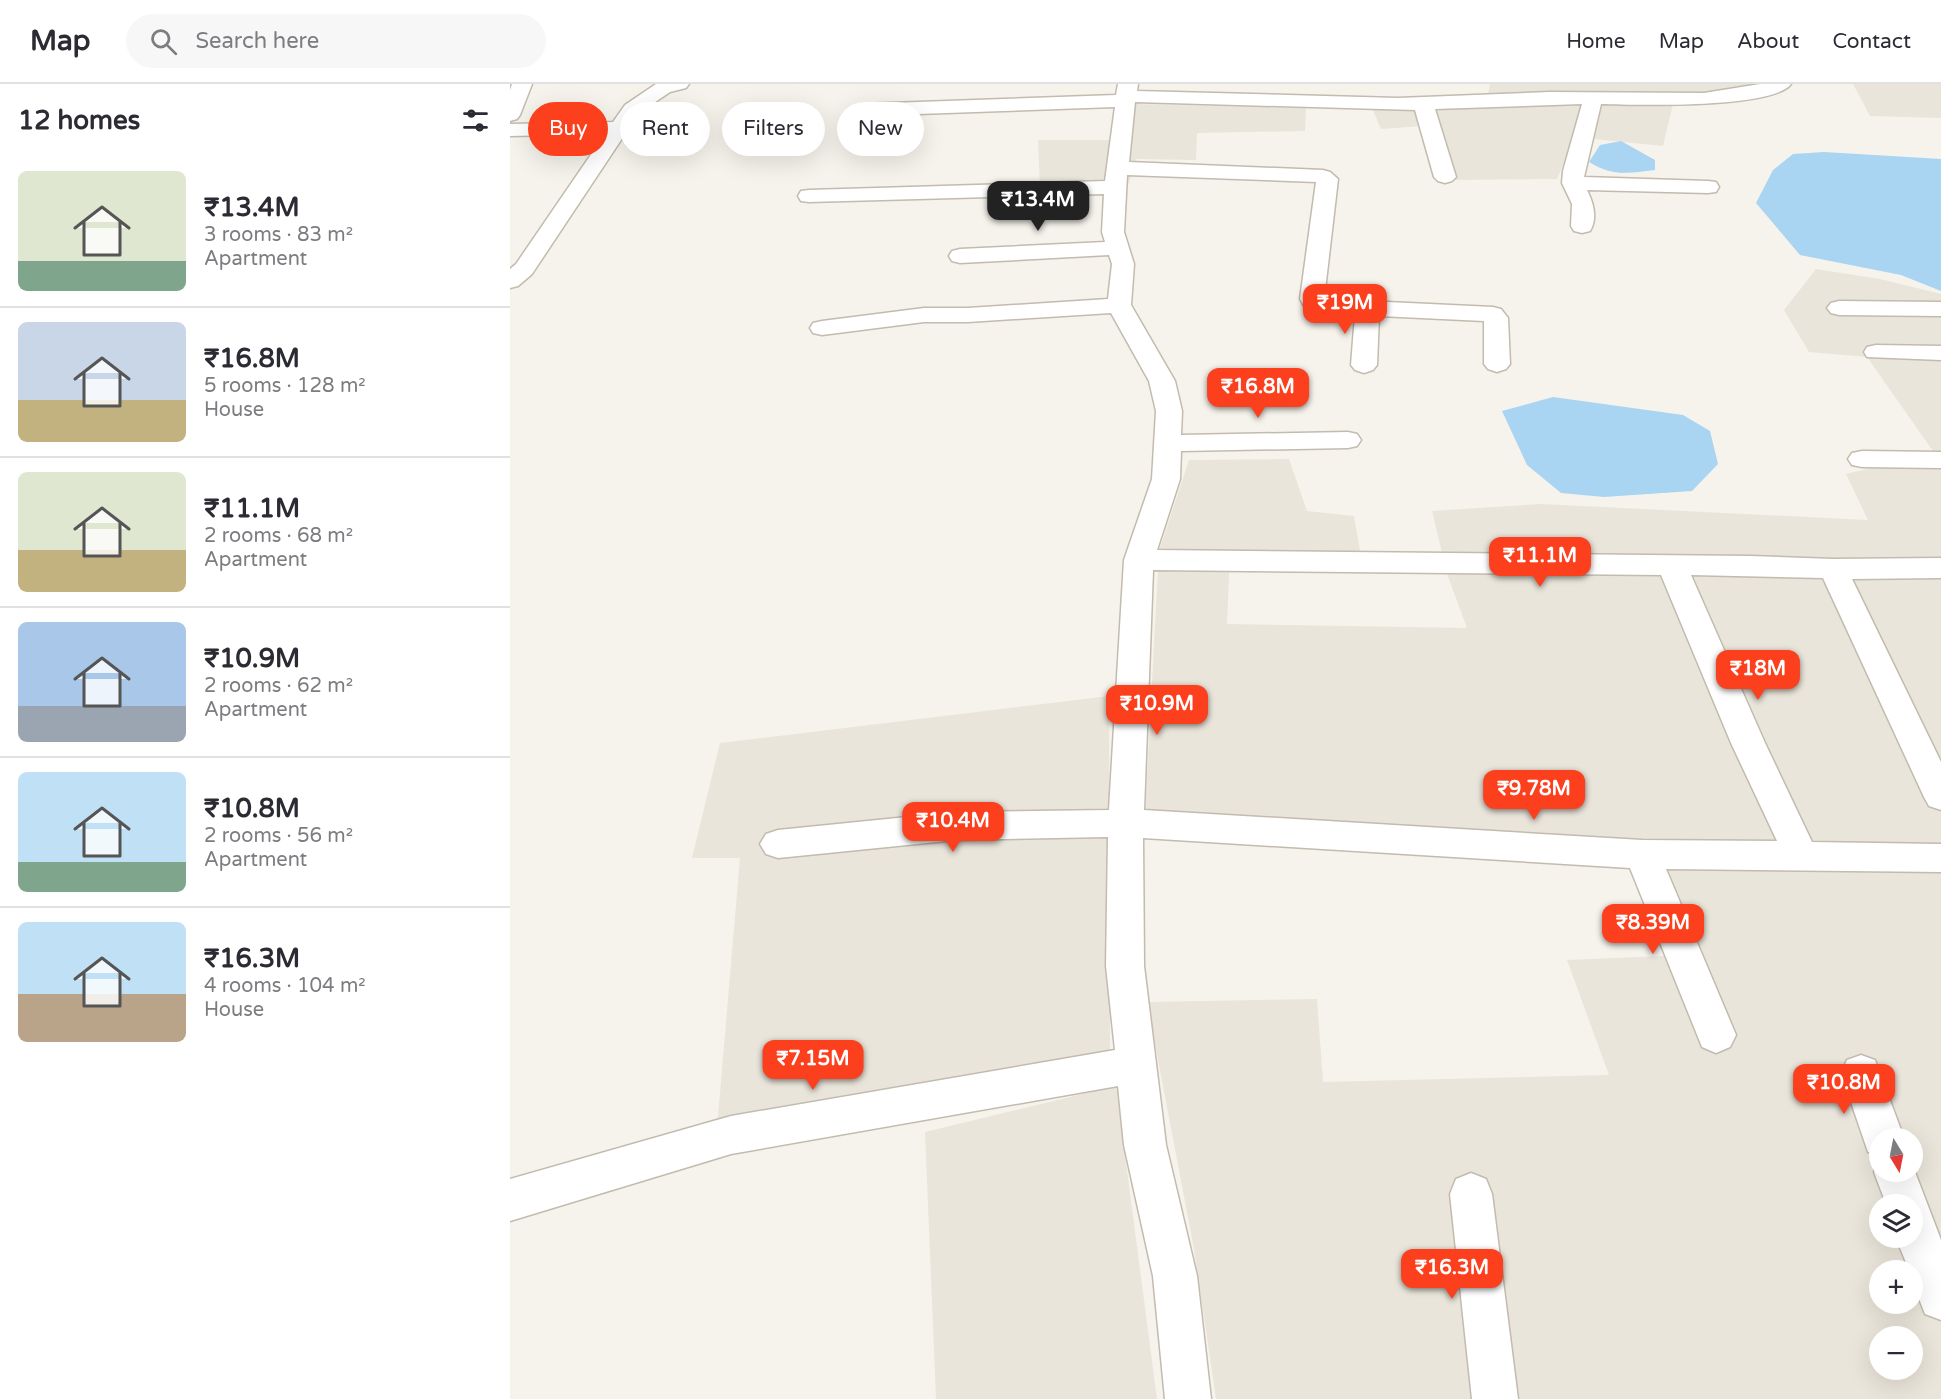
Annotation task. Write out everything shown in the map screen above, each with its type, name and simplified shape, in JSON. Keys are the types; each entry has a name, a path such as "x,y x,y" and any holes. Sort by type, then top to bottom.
{"street":[{"path":"510,114 522,84"},
{"path":"510,281 524,269 632,109 663,88 679,84"},
{"path":"924,106 1126,94 1423,103 1476,92 1593,98 1631,92 1709,98 1782,84"},
{"path":"1126,94 1116,178 1113,232 1123,264 1119,305 1162,381 1169,411 1166,479 1139,560 1126,823 1125,966 1145,1144 1175,1276 1188,1399"},
{"path":"1582,226 1583,204 1573,183 1573,171 1593,98"},
{"path":"1423,103 1444,177"},
{"path":"510,130 619,128"},
{"path":"809,196 1116,178 1323,176 1327,179 1313,303 1319,306 1493,314 1496,318 1497,363"},
{"path":"1573,183 1708,187"},
{"path":"960,256 1118,248"},
{"path":"822,328 924,315 968,315 1119,305"},
{"path":"1364,365 1368,307"},
{"path":"1839,308 1941,309"},
{"path":"1876,352 1941,353"},
{"path":"1167,443 1348,440"},
{"path":"1862,459 1941,460"},
{"path":"1139,560 1672,565 1833,569 1941,568"},
{"path":"1672,565 1748,743 1801,856"},
{"path":"1833,569 1941,797"},
{"path":"778,844 957,826 1126,823 1642,854 1941,858"},
{"path":"1642,854 1716,1035"},
{"path":"510,1200 731,1135 1136,1065"},
{"path":"1861,1073 1880,1128"},
{"path":"1471,1194 1495,1399"},
{"path":"1922,1248 1941,1298"}],"shaded area":[{"path":"1490,84 1764,84 1766,89 1691,95 1487,98"},
{"path":"1853,84 1941,84 1941,118 1870,116"},
{"path":"1565,102 1673,104 1663,146 1574,137 1557,179 1452,180 1437,125 1381,129 1372,108"},
{"path":"1134,104 1306,108 1305,131 1197,133 1196,160 1136,159 1128,186 1040,190 1038,140 1129,140"},
{"path":"1816,269 1880,279 1941,294 1941,1399 1216,1399 1194,1249 1147,1002 1317,999 1323,1082 1609,1075 1567,960 1664,956 1634,842 1145,814 1159,551 1189,460 1289,459 1307,511 1354,516 1360,551 1230,554 1227,624 1467,628 1447,574 1432,511 1541,504 1868,520 1846,474 1935,454 1867,357 1809,352 1784,310"},
{"path":"1109,696 1110,1058 717,1128 740,858 692,858 720,743"},
{"path":"1116,1086 1157,1399 936,1399 925,1132"}],"water":[{"path":"1621,141 1655,160 1655,170 1613,172 1589,162 1600,145"},
{"path":"1824,152 1941,159 1941,291 1901,275 1800,255 1756,203 1773,170 1793,154"},
{"path":"1553,397 1683,415 1710,431 1718,464 1692,491 1604,497 1561,493 1527,465 1502,411"}]}
